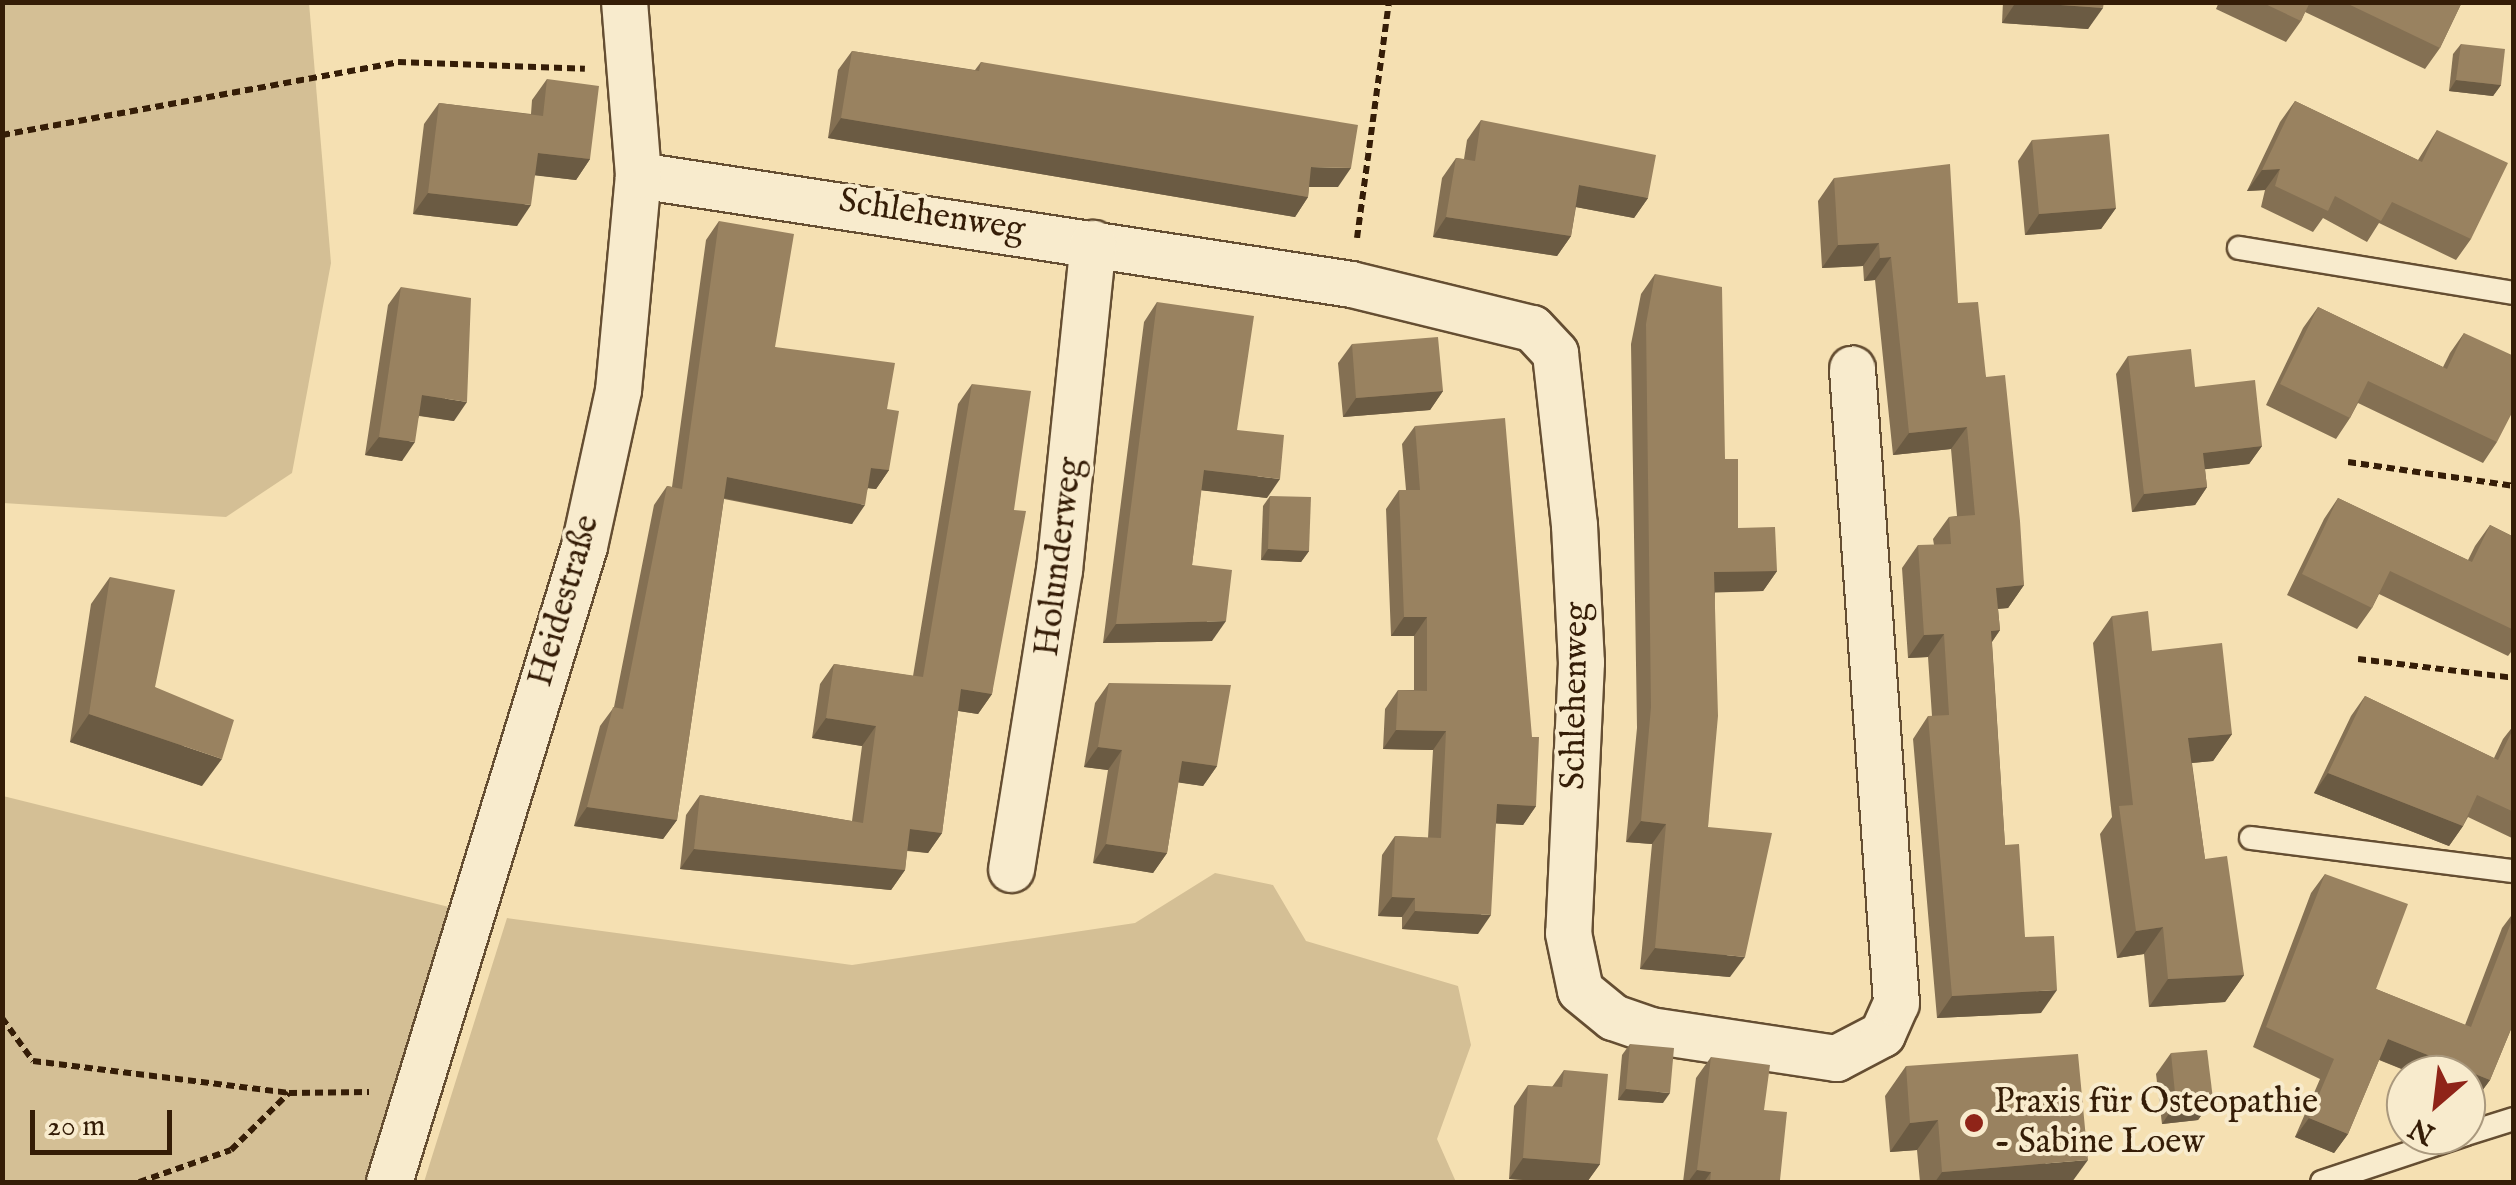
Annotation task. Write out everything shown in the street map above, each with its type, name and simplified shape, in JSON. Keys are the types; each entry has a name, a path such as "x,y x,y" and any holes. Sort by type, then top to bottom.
{"street":[{"name":"Heidestraße","path":"389,1182 584,546 618,390 638,175 633,70 624,2"},
{"name":"Schlehenweg","path":"638,175 1350,284 1496,314 1532,328 1556,353 1581,662 1568,933 1580,990 1613,1018 1650,1030 1836,1058 1882,1034 1896,1003 1852,370"},
{"name":"Holunderweg","path":"1012,869 1060,570 1093,242"}],"lane":[{"path":"2239,248 2514,293"},
{"path":"2251,838 2514,871"},
{"path":"2486,1127 2514,1119"},
{"path":"2322,1182 2402,1155"}],"path":[{"path":"1350,284 1390,2"},
{"path":"2,135 398,62 633,70"},
{"path":"2348,462 2514,486"},
{"path":"2358,659 2514,678"},
{"path":"2,1018 33,1060 289,1093 417,1091"},
{"path":"139,1182 231,1150 289,1093"}],"shaded area":[{"path":"3,2 309,3 331,263 292,473 226,517 3,503"},
{"path":"3,796 449,907 364,1182 3,1182"},
{"path":"1215,873 1273,885 1306,941 1458,986 1471,1045 1437,1139 1456,1182 424,1182 507,918 852,965 1135,923"}],"building":[{"path":"2019,2 2104,2 2103,8"},
{"path":"2261,2 2310,2 2301,21"},
{"path":"2344,2 2462,2 2440,48"},
{"path":"2461,44 2505,49 2501,85 2456,80"},
{"path":"852,51 979,71 981,62 1358,125 1351,168 1311,167 1308,197 841,118"},
{"path":"547,79 599,86 590,159 538,153 531,205 428,193 439,103 543,116"},
{"path":"2295,101 2422,162 2437,130 2508,163 2471,239 2392,202 2381,221 2335,196 2328,211 2275,186 2280,169 2262,170"},
{"path":"1481,120 1656,155 1648,198 1579,185 1571,236 1446,217 1456,158 1475,161"},
{"path":"2109,134 2116,208 2039,214 2032,140"},
{"path":"1950,164 1958,303 1978,302 1986,377 2005,375 2020,521 2024,585 1996,588 2000,630 1991,631 2005,845 2019,844 2025,937 2054,936 2057,990 1952,996 1928,716 1949,715 1944,634 1924,635 1918,545 1951,544 1949,517 1975,515 1967,427 1909,433 1891,257 1880,258 1879,243 1838,245 1834,178"},
{"path":"719,221 794,234 775,347 895,363 887,409 899,411 889,470 871,468 865,505 727,477 677,820 587,807 613,707 623,709 667,486 682,489"},
{"path":"1655,274 1722,287 1725,459 1738,459 1738,528 1775,527 1777,571 1714,572 1718,716 1708,827 1772,833 1745,957 1655,948 1666,824 1641,821 1651,707 1646,324"},
{"path":"401,287 471,298 467,402 422,395 415,442 379,437"},
{"path":"1157,302 1254,316 1237,430 1284,435 1280,479 1204,470 1192,565 1232,570 1226,621 1116,624"},
{"path":"2318,307 2447,369 2464,333 2514,356 2514,409 2497,442 2368,381 2350,418 2280,384"},
{"path":"1438,337 1443,391 1356,398 1352,344"},
{"path":"2191,349 2195,387 2255,380 2262,446 2203,453 2207,487 2144,494 2128,356"},
{"path":"972,384 1031,391 1014,510 1026,511 992,694 961,689 942,833 910,829 905,870 694,849 700,795 863,823 876,726 826,718 834,664 923,677"},
{"path":"1505,418 1532,737 1539,737 1536,806 1497,804 1491,915 1415,911 1415,898 1392,897 1395,836 1441,838 1446,731 1396,730 1398,690 1427,691 1427,617 1404,617 1399,490 1420,490 1415,426"},
{"path":"1270,496 1311,497 1309,551 1268,549"},
{"path":"2338,498 2472,562 2490,525 2514,537 2514,630 2390,571 2372,608 2302,574"},
{"path":"110,577 175,590 155,687 234,720 222,759 89,714"},
{"path":"2148,611 2152,651 2222,643 2232,734 2188,738 2205,859 2227,856 2244,975 2168,979 2163,927 2136,931 2119,806 2133,805 2112,616"},
{"path":"1109,683 1231,685 1217,766 1182,761 1167,853 1106,844 1122,750 1098,747"},
{"path":"2365,696 2498,760 2514,727 2514,812 2477,795 2463,826 2328,773"},
{"path":"2325,874 2408,904 2376,989 2471,1027 2514,915 2514,1022 2490,1080 2486,1078 2486,1055 2428,1055 2388,1039 2348,1134 2309,1118 2334,1059 2266,1027"},
{"path":"1630,1044 1674,1048 1670,1093 1626,1089"},
{"path":"2207,1050 2213,1099 2176,1103 2171,1053"},
{"name":"Praxis für Osteopathie - Sabine Loew","path":"2078,1054 2088,1160 1942,1172 1938,1120 1910,1123 1906,1066"},
{"path":"1711,1057 1770,1065 1764,1110 1787,1112 1780,1180 1798,1182 1710,1182 1711,1172 1697,1170"},
{"path":"1564,1070 1608,1074 1600,1164 1523,1158 1528,1085 1562,1087"}],"place":[{"name":"Praxis für Osteopathie - Sabine Loew","path":"1974,1123"}]}
